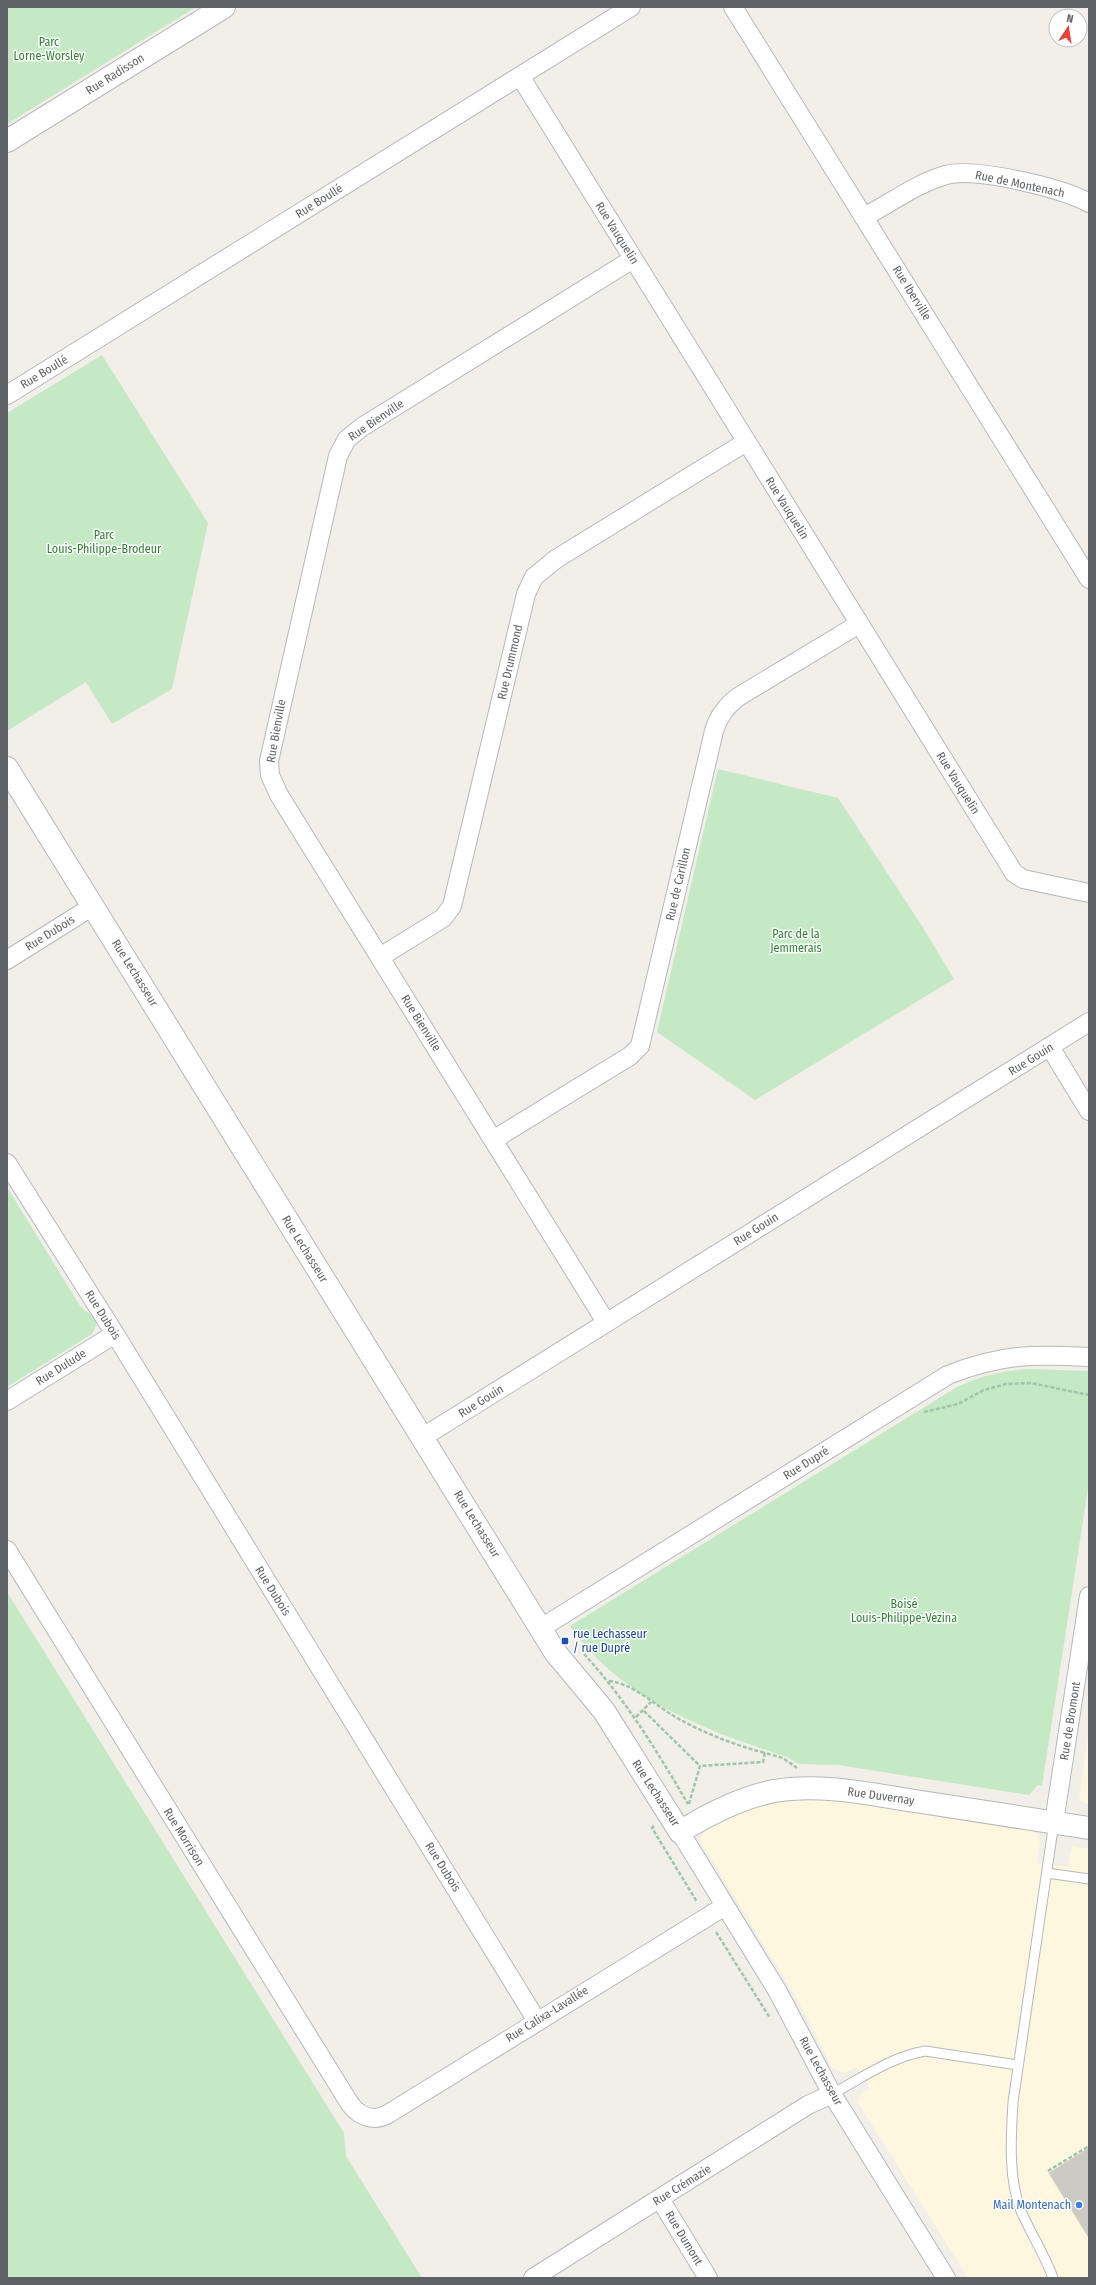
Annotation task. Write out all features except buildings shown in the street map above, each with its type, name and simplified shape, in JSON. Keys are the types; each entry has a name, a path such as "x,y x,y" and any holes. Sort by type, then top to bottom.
{"street":[{"name":"Rue Radisson","path":"7,141 224,7"},
{"name":"Rue Boullé","path":"7,395 631,7"},
{"name":"Rue Iberville","path":"733,7 1089,579"},
{"name":"Rue Vauquelin","path":"520,76 1014,873 1024,879 1089,893"},
{"name":"Rue de Montenach","path":"864,217 938,177 958,173 985,174 1071,194 1089,203"},
{"name":"Rue Bienville","path":"606,1322 279,794 272,782 269,768 272,740 340,450 347,439 362,427 633,259"},
{"name":"Rue Drummond","path":"380,957 439,921 452,906 526,594 534,577 556,559 746,442"},
{"name":"Rue de Carillon","path":"493,1140 630,1056 640,1046 714,731 719,718 727,706 738,697 859,624"},
{"name":"Rue Lechasseur","path":"7,768 541,1628 569,1671 604,1711 680,1832 778,1992 832,2094 946,2278"},
{"name":"Rue Dubois","path":"7,960 93,906"},
{"name":"Rue Gouin","path":"422,1437 1089,1022"},
{"path":"1050,1047 1089,1111"},
{"name":"Rue Dubois","path":"7,1163 115,1334 537,2020"},
{"name":"Rue Dulude","path":"7,1401 115,1334"},
{"name":"Rue Dupré","path":"541,1628 948,1375 982,1362 1015,1356 1089,1357"},
{"name":"Rue Morrison","path":"7,1550 350,2104 358,2113 368,2118"},
{"name":"Rue de Bromont","path":"1054,1822 1089,1596"},
{"name":"Rue Duvernay","path":"680,1832 703,1818 735,1802 767,1793 800,1788 855,1792 1089,1828"},
{"name":"Rue Calixa-Lavallée","path":"368,2118 378,2118 388,2114 537,2020 725,1906"},
{"name":"Rue Crémazie","path":"533,2278 808,2105 832,2094"},
{"name":"Rue Dumont","path":"660,2199 708,2278"}],"lane":[{"path":"1053,2278 1021,2210 1015,2185 1011,2143 1013,2102 1054,1822"},
{"path":"1047,1873 1089,1879"},
{"path":"832,2094 882,2066 910,2054 925,2051 1018,2065"}],"path":[{"path":"920,1414 958,1404 984,1390 1006,1384 1031,1383 1089,1395"},
{"path":"609,1681 623,1683 679,1720 714,1736 783,1758 797,1768"},
{"path":"636,1717 644,1711 651,1702"},
{"path":"644,1711 700,1766 763,1762 765,1753"},
{"path":"689,1804 700,1766"},
{"path":"1048,2172 1089,2146"}],"shaded area":[{"path":"1089,1731 1089,1804 1079,1801"},
{"path":"828,1798 1030,1829 1037,1834 1040,1842 1037,1863 1068,1867 1072,1846 1089,1849 1089,2278 968,2278 857,2101 861,2094 870,2088 857,2067 844,2073 832,2068 796,1997 702,1844 701,1838 706,1828 734,1814 773,1802"}],"green space":[{"name":"Parc Lorne-Worsley","path":"7,7 196,7 7,124"},
{"name":"Parc Louis-Philippe-Brodeur","path":"102,355 208,523 172,689 112,724 86,682 7,731 7,413"},
{"name":"Parc de la Jemmerais","path":"718,769 838,798 922,926 954,979 755,1100 657,1032"},
{"path":"7,1187 80,1306 94,1317 96,1323 92,1334 7,1387"},
{"name":"Boisé Louis-Philippe-Vézina","path":"1028,1369 1089,1371 1089,1482 1042,1786 1038,1785 1029,1795 838,1765 799,1764 787,1757 726,1736 696,1723 667,1709 640,1693 614,1674 590,1652 570,1626 957,1387 991,1375"},
{"path":"7,1592 344,2133 346,2156 422,2278 7,2278"}],"place":[{"name":"rue Lechasseur / rue Dupré","path":"565,1641"},
{"name":"Mail Montenach","path":"1079,2205"}]}
